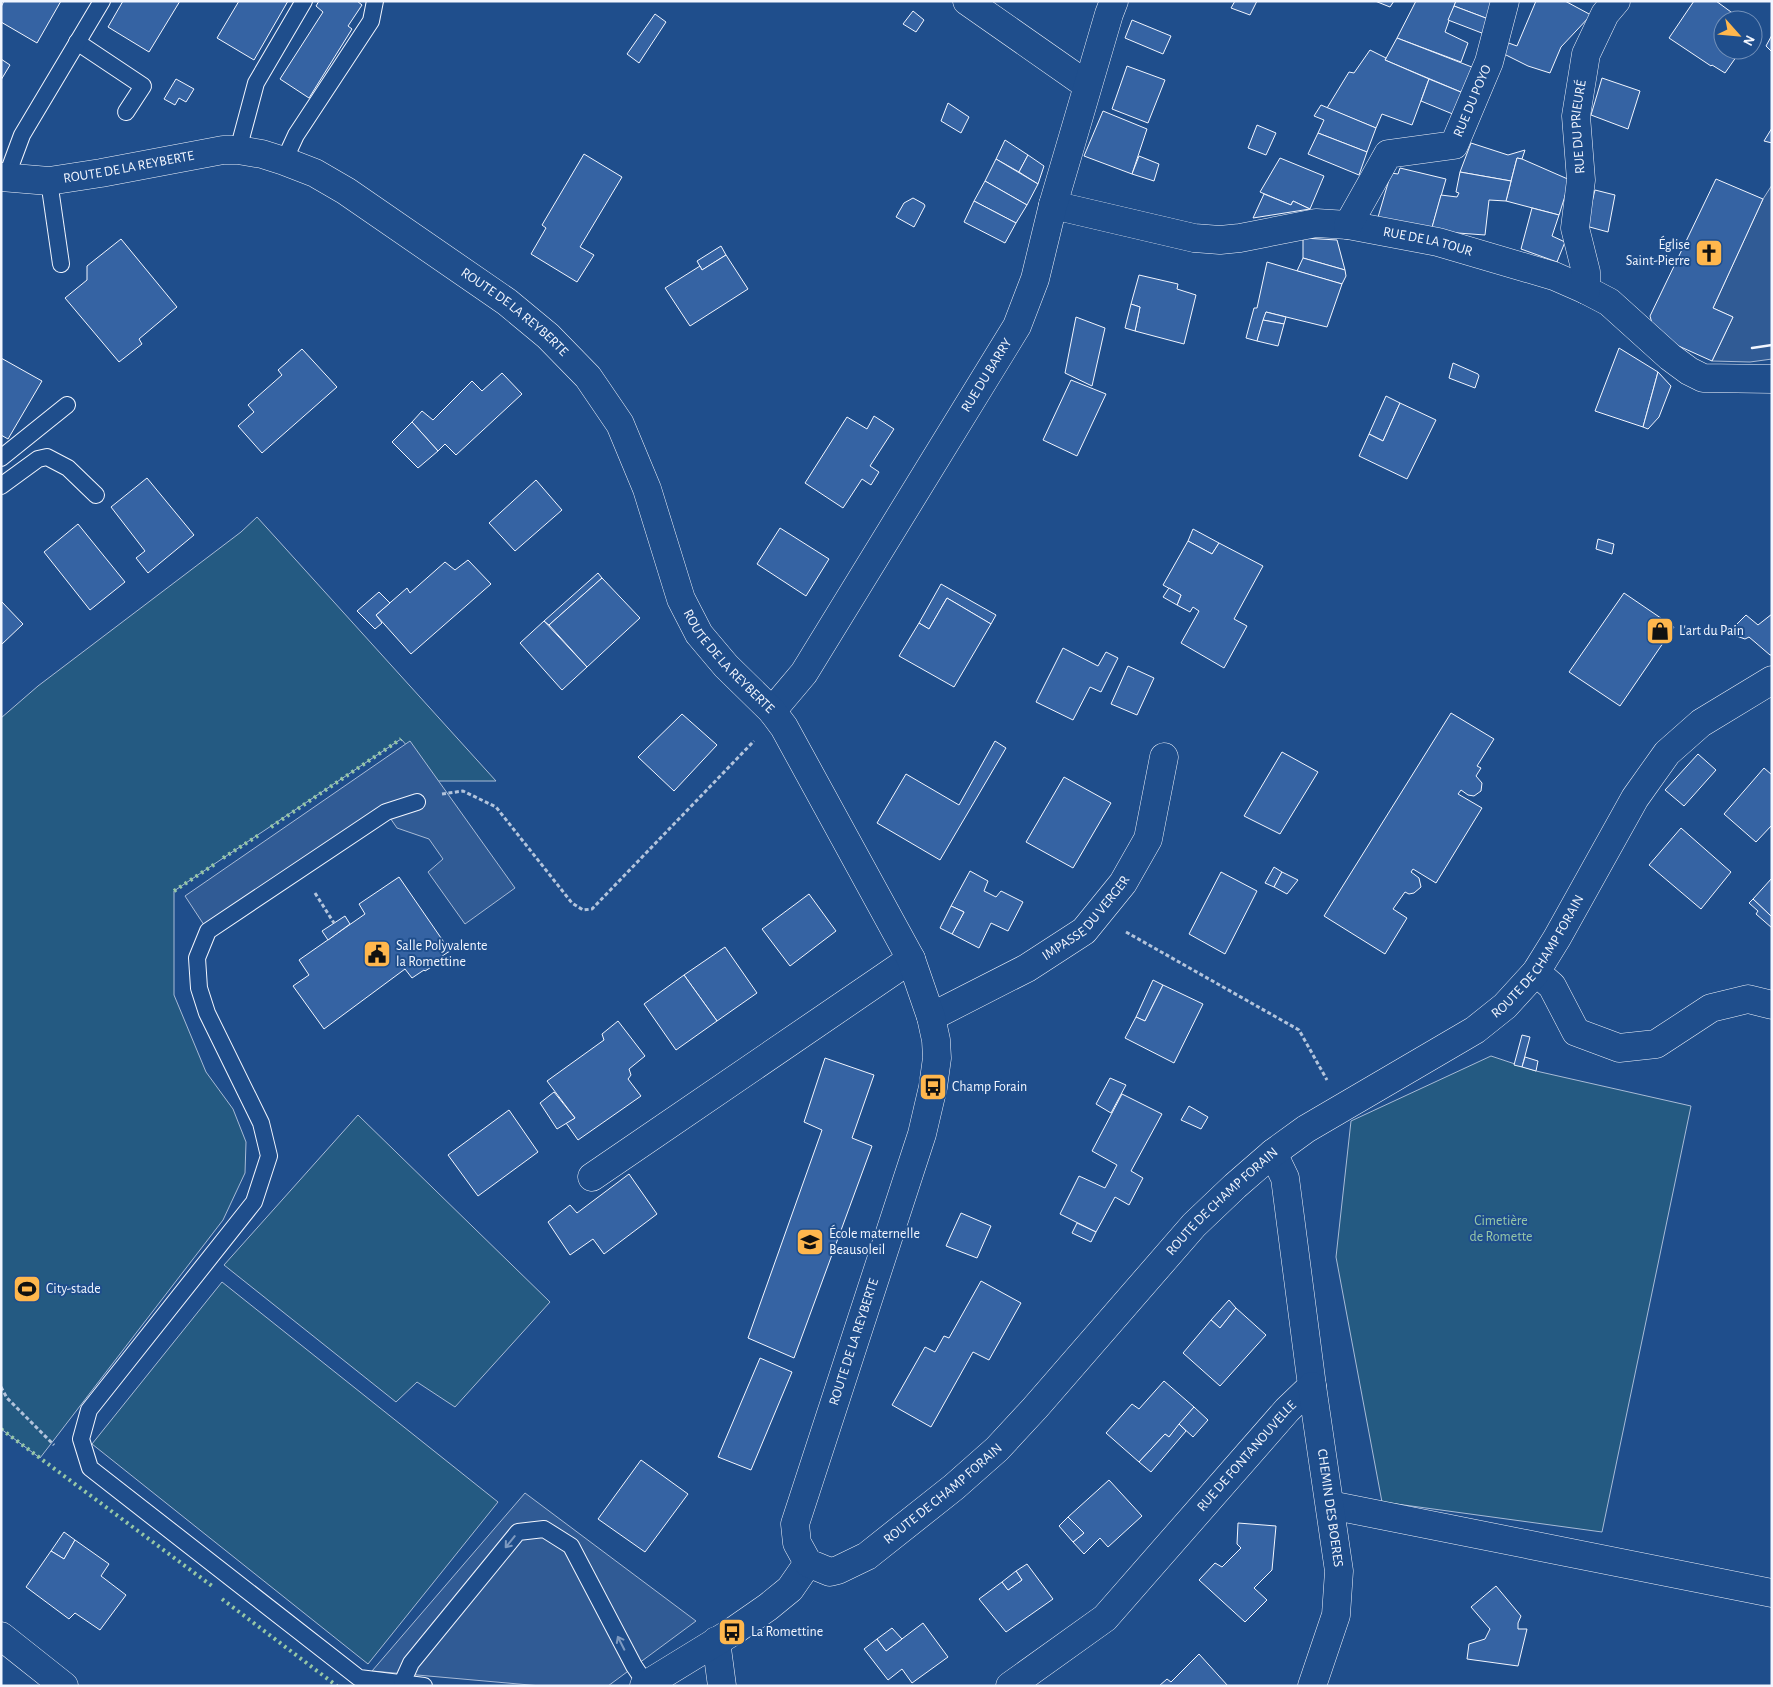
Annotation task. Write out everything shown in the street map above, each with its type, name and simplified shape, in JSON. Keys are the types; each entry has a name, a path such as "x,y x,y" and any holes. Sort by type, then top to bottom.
{"street":[{"path":"967,1 1087,85"},
{"name":"RUE DU BARRY","path":"778,719 804,673 1017,326 1036,279 1053,205 1108,14 1114,1"},
{"name":"RUE DU POYO","path":"1348,225 1388,154 1454,145 1490,62 1505,1"},
{"name":"RUE DU PRIEURÉ","path":"1586,290 1586,272 1575,228 1581,180 1576,116 1586,54 1605,14 1616,1"},
{"name":"ROUTE DE LA REYBERTE","path":"4,177 49,181 223,150 238,150 262,154 315,173 346,191 507,302 548,336 588,377 620,424 647,489 681,599 698,634 726,666 778,719 911,959 931,1017 936,1040 937,1058 933,1088 922,1134 795,1524 797,1543 808,1564"},
{"name":"RUE DE LA TOUR","path":"1053,205 1194,238 1220,240 1240,238 1316,223 1348,225 1438,242 1554,276 1586,290 1609,302 1670,357 1702,378 1772,380"},
{"name":"ROUTE DE CHAMP FORAIN","path":"808,1564 830,1572 851,1565 867,1556 954,1487 997,1448 1035,1408 1194,1225 1273,1152 1342,1107 1475,1030 1505,1006 1536,972 1558,938 1636,798 1667,753 1701,723 1772,680"},
{"name":"IMPASSE DU VERGER","path":"931,1017 1026,968 1084,931 1123,883 1148,839 1164,757"},
{"path":"592,1177 911,959"},
{"path":"1536,972 1552,986 1576,1032 1619,1048 1656,1044 1711,1008 1748,999 1772,1005"},
{"path":"1273,1152 1285,1178 1312,1386"},
{"name":"CHEMIN DES BOERES","path":"1312,1386 1340,1571 1336,1615 1312,1686"},
{"name":"RUE DE FONTANOUVELLE","path":"1010,1686 1105,1618 1287,1410 1312,1386"},
{"path":"1330,1505 1772,1593"},
{"path":"645,1685 732,1632 790,1589 808,1564"},
{"path":"1,1636 64,1686"},
{"path":"716,1641 722,1686"}],"lane":[{"path":"4,177 22,135 102,1"},
{"path":"238,150 256,83 304,1"},
{"path":"284,161 296,135 370,21 375,1"},
{"path":"77,42 143,86 126,112"},
{"path":"49,181 61,264"},
{"path":"1,458 67,405"},
{"path":"1,486 38,460 47,457 68,468 96,495"},
{"path":"417,802 386,812 208,931 197,958 199,988 207,1013 261,1123 269,1156 254,1202 90,1410 80,1440 90,1468 360,1678 424,1686"},
{"path":"402,1684 411,1663 518,1532 544,1529 571,1546 645,1685"}],"path":[{"path":"417,802 446,792 463,791 496,808 572,903 582,910 592,909 753,742 778,719"},
{"path":"300,869 334,923"},
{"path":"1097,915 1299,1030 1342,1107"},
{"path":"1,1386 7,1398 51,1443 90,1468"}],"green space":[{"path":"257,517 496,781 438,781 401,739 174,891 174,995 206,1072 233,1109 246,1142 245,1173 223,1220 40,1458 1,1429 1,718 38,686 241,532"},
{"name":"Cimetière de Romette","path":"1491,1056 1536,1071 1691,1106 1602,1532 1382,1502 1336,1257 1351,1121"},
{"path":"358,1115 550,1302 455,1407 417,1382 396,1402 224,1265"},
{"path":"222,1282 498,1502 368,1664 92,1444"}],"shaded area":[{"path":"1772,185 1772,359 1750,362 1712,361 1733,317 1713,308 1763,199"},
{"path":"410,741 515,888 465,924 428,872 443,859 429,839 397,828 386,812 208,931 185,896"},
{"path":"525,1493 696,1621 608,1686 541,1686 372,1671"}],"building":[{"path":"4,1 61,1 37,43 1,22 1,7"},
{"path":"123,1 180,1 149,52 108,27"},
{"path":"239,1 288,1 254,60 217,38"},
{"path":"319,1 357,1 362,5 348,26 352,29 309,98 280,79 323,12 316,6"},
{"path":"1235,1 1257,1 1250,15 1231,8"},
{"path":"1375,1 1394,1 1390,7"},
{"path":"1416,1 1456,1 1445,32 1468,43 1461,62 1397,38"},
{"path":"1456,1 1491,1 1491,20 1454,6"},
{"path":"1536,1 1565,1 1591,15 1561,47 1550,73 1528,66 1498,51 1503,41 1517,46"},
{"path":"1694,1 1716,1 1728,10 1713,10 1713,60 1734,60 1725,73 1669,38"},
{"path":"1454,6 1491,20 1487,35 1448,20"},
{"path":"913,11 924,20 916,32 903,24"},
{"path":"655,14 666,22 639,63 627,54"},
{"path":"1132,20 1171,36 1163,54 1125,38"},
{"path":"1772,35 1772,52 1766,46"},
{"path":"1397,38 1477,69 1468,95 1385,60"},
{"path":"1370,50 1386,58 1385,60 1429,79 1412,125 1382,114 1376,128 1327,108 1349,72 1354,73"},
{"path":"1,59 10,65 1,80"},
{"path":"1127,66 1165,80 1148,123 1112,109"},
{"path":"1602,78 1640,91 1628,129 1591,115"},
{"path":"176,79 194,89 186,102 179,98 175,105 164,99"},
{"path":"1429,79 1468,95 1460,117 1421,101"},
{"path":"948,103 969,117 961,133 941,121"},
{"path":"1321,105 1376,128 1367,152 1318,133 1324,120 1314,116"},
{"path":"1103,111 1147,129 1132,174 1084,156"},
{"path":"1257,125 1276,133 1266,155 1248,148"},
{"path":"1772,128 1772,143 1764,141"},
{"path":"1318,133 1367,152 1359,175 1308,154"},
{"path":"1005,140 1028,155 1019,172 996,159"},
{"path":"1471,143 1508,155 1525,150 1522,159 1517,158 1511,181 1460,172"},
{"path":"584,154 622,177 580,247 594,255 577,282 531,254 546,228 542,225"},
{"path":"1028,155 1044,166 1038,184 1019,172"},
{"path":"1139,156 1159,164 1154,181 1132,174"},
{"path":"1280,158 1324,176 1310,209 1293,201 1291,205 1260,192"},
{"path":"1517,158 1570,180 1559,215 1506,201"},
{"path":"996,159 1038,184 1027,205 985,181"},
{"path":"1400,168 1446,179 1431,231 1376,224 1391,173 1398,174"},
{"path":"1460,172 1511,181 1506,201 1489,200 1485,235 1431,231 1441,195 1457,197 1459,193 1456,192"},
{"name":"Église Saint-Pierre","path":"1716,179 1763,199 1713,308 1733,317 1712,361 1663,339 1653,327 1650,316"},
{"path":"985,181 1027,205 1016,223 974,201"},
{"path":"1595,190 1615,195 1608,232 1586,226"},
{"path":"1264,194 1291,205 1293,201 1310,209 1253,218"},
{"path":"913,198 925,206 914,227 896,217 904,203"},
{"path":"974,201 1016,223 1005,243 964,222"},
{"path":"1532,208 1559,215 1552,236 1565,242 1557,262 1521,249"},
{"path":"1303,238 1337,240 1345,270 1303,258"},
{"path":"121,239 177,307 139,339 142,344 119,362 65,298 87,280 87,266"},
{"path":"721,246 726,255 702,270 697,261"},
{"path":"726,255 748,289 690,326 665,288 700,266 702,270"},
{"path":"1303,258 1345,270 1346,276 1342,284 1297,271"},
{"path":"1267,262 1342,284 1327,327 1266,312 1257,341 1246,338 1254,308 1257,308"},
{"path":"1139,275 1178,284 1177,289 1196,295 1184,344 1135,331 1140,307 1131,304"},
{"path":"1131,304 1140,307 1135,331 1125,328"},
{"path":"1266,312 1286,317 1284,324 1263,320"},
{"path":"1076,317 1105,328 1092,386 1065,373"},
{"path":"1263,320 1284,324 1278,346 1257,341"},
{"path":"1619,348 1658,372 1643,427 1595,411"},
{"path":"302,349 337,387 262,453 238,426 254,412 248,405 282,375 278,370"},
{"path":"1,358 42,381 8,439 1,435"},
{"path":"1453,363 1478,374 1475,388 1449,378"},
{"path":"1658,372 1671,386 1659,417 1648,429 1643,427"},
{"path":"502,373 522,394 456,455 445,444 438,451 412,422 422,411 433,420 472,381 482,391"},
{"path":"1071,380 1106,394 1077,456 1043,440"},
{"path":"1386,396 1400,403 1383,441 1369,434"},
{"path":"1400,403 1436,420 1407,479 1359,456 1369,434 1383,441"},
{"path":"874,416 894,429 870,466 879,472 871,485 862,479 843,508 805,483 847,417 867,429"},
{"path":"412,422 438,451 418,468 392,442"},
{"path":"147,478 194,535 148,573 136,558 145,551 111,507"},
{"path":"536,480 562,510 515,551 489,523"},
{"path":"78,524 125,582 90,610 44,552"},
{"path":"780,528 829,559 806,596 757,564"},
{"path":"1193,529 1219,543 1212,554 1188,541"},
{"path":"1598,539 1614,544 1612,554 1596,549"},
{"path":"1188,541 1212,554 1219,543 1263,566 1234,619 1247,626 1224,668 1181,643 1199,611 1193,607 1190,612 1177,605 1181,595 1163,585"},
{"path":"468,560 491,584 411,654 376,615 407,588 410,593 445,562 455,570"},
{"path":"598,573 602,578 549,625 544,621"},
{"path":"602,578 640,618 587,667 549,625"},
{"path":"941,584 996,615 991,624 947,598 929,629 919,623"},
{"path":"1169,588 1181,595 1177,605 1163,597"},
{"path":"379,592 390,603 376,615 382,623 375,629 357,611"},
{"path":"1624,593 1674,627 1620,706 1569,672"},
{"path":"947,598 991,624 954,687 899,656 919,623 929,629"},
{"path":"1,601 23,624 1,645"},
{"path":"1772,614 1772,655 1749,637 1745,639 1728,633 1746,615 1758,625"},
{"path":"544,621 587,667 562,690 520,643"},
{"path":"1063,648 1098,666 1106,652 1118,658 1101,692 1090,687 1073,720 1036,702"},
{"path":"1128,666 1154,678 1137,715 1111,704"},
{"path":"1451,713 1494,739 1477,766 1481,768 1476,776 1482,783 1481,791 1474,796 1468,795 1461,790 1458,794 1482,808 1436,883 1413,869 1411,872 1419,878 1421,887 1414,893 1409,894 1405,892 1393,909 1407,918 1385,954 1324,916"},
{"path":"682,714 717,745 674,791 638,757"},
{"path":"995,741 1006,748 940,860 877,823 906,774 959,805"},
{"path":"1282,752 1318,772 1280,834 1244,816"},
{"path":"1698,754 1716,770 1684,806 1665,790"},
{"path":"1764,768 1772,775 1772,825 1756,842 1724,814"},
{"path":"1064,777 1111,803 1073,868 1026,842"},
{"path":"1681,828 1731,872 1701,909 1649,865"},
{"path":"1274,867 1282,872 1274,887 1265,883"},
{"path":"970,871 988,881 984,891 996,897 1001,891 1023,902 1008,931 991,923 979,948 952,934 964,912 951,906"},
{"path":"1221,872 1257,891 1225,954 1189,934"},
{"path":"1282,872 1298,880 1287,894 1274,887"},
{"name":"Salle Polyvalente la Romettine","path":"399,877 450,951 442,956 441,961 412,978 405,969 324,1029 293,986 309,975 299,960 365,914 359,904"},
{"path":"1772,878 1772,917 1753,899"},
{"path":"809,894 836,931 790,966 762,929"},
{"path":"1753,899 1772,917 1772,928 1756,914 1758,911 1749,903"},
{"path":"951,906 964,912 952,934 940,928"},
{"path":"345,916 350,924 328,940 322,931"},
{"path":"725,947 757,993 717,1021 684,975"},
{"path":"684,975 717,1021 676,1050 644,1004"},
{"path":"1153,980 1163,985 1145,1021 1136,1017"},
{"path":"1163,985 1203,1004 1174,1063 1125,1038 1136,1017 1145,1021"},
{"path":"618,1021 645,1056 629,1069 631,1075 628,1079 641,1096 578,1140 566,1123 575,1118 547,1081 604,1040 602,1034"},
{"path":"1522,1035 1530,1037 1522,1067 1514,1065"},
{"path":"1525,1057 1538,1061 1536,1071 1522,1067"},
{"name":"École maternelle Beausoleil","path":"825,1058 874,1075 852,1138 872,1146 794,1358 748,1338 822,1130 804,1122"},
{"path":"1110,1078 1126,1085 1111,1113 1096,1104"},
{"path":"554,1092 575,1118 557,1129 540,1103"},
{"path":"1122,1094 1162,1114 1131,1171 1143,1178 1129,1205 1115,1197 1096,1232 1060,1214 1079,1176 1105,1188 1117,1165 1092,1151"},
{"path":"1189,1106 1208,1117 1201,1129 1181,1120"},
{"path":"509,1110 538,1152 478,1196 448,1155"},
{"path":"629,1174 657,1214 604,1254 593,1239 570,1255 548,1222 570,1205 577,1213"},
{"path":"961,1213 991,1226 977,1258 946,1246"},
{"path":"1077,1223 1096,1232 1091,1242 1072,1233"},
{"path":"981,1281 1021,1303 989,1360 973,1352 931,1427 892,1405 925,1347 935,1352 944,1336 949,1338"},
{"path":"1229,1300 1236,1308 1220,1328 1211,1320"},
{"path":"1236,1308 1266,1335 1220,1386 1183,1353 1211,1320 1220,1328"},
{"path":"760,1358 792,1372 751,1470 718,1457"},
{"path":"1164,1381 1194,1407 1169,1437 1165,1434 1139,1462 1106,1433 1132,1404 1139,1409"},
{"path":"1194,1407 1208,1420 1193,1437 1179,1424"},
{"path":"1179,1424 1186,1431 1151,1472 1139,1462 1165,1434 1169,1437"},
{"path":"641,1460 688,1494 645,1552 598,1519"},
{"path":"1109,1480 1142,1516 1108,1547 1100,1538 1084,1554 1073,1542 1084,1533 1068,1517"},
{"path":"1068,1517 1084,1533 1073,1542 1059,1526"},
{"path":"1238,1523 1276,1526 1272,1570 1254,1588 1267,1600 1245,1622 1199,1580 1215,1563 1222,1567 1241,1548 1237,1544"},
{"path":"64,1532 75,1540 64,1559 51,1551"},
{"path":"75,1540 109,1564 101,1576 126,1595 100,1630 75,1613 69,1619 26,1587 51,1551 64,1559"},
{"path":"1027,1564 1053,1599 1006,1632 979,1599 1002,1582 1008,1590 1022,1580 1016,1571"},
{"path":"1016,1571 1022,1580 1008,1590 1002,1582"},
{"path":"1496,1586 1521,1616 1518,1629 1527,1629 1518,1666 1467,1659 1469,1644 1485,1639 1490,1629 1471,1607"},
{"path":"923,1623 948,1657 912,1683 902,1669 888,1680 864,1649 877,1639 886,1651"},
{"path":"892,1628 902,1639 886,1651 877,1639"},
{"path":"1199,1654 1228,1686 1159,1686 1167,1679 1171,1682"}],"hedge":[{"path":"271,827 401,739"},
{"path":"223,858 259,835"},
{"path":"174,891 215,864"},
{"path":"1,1429 212,1586"},
{"path":"222,1599 337,1686"}],"wall":[{"path":"1752,348 1772,345"}],"place":[{"name":"Église Saint-Pierre","path":"1709,253"},
{"name":"L'art du Pain","path":"1660,631"},
{"name":"Salle Polyvalente la Romettine","path":"377,954"},
{"name":"Champ Forain","path":"933,1087"},
{"name":"École maternelle Beausoleil","path":"810,1242"},
{"name":"City-stade","path":"27,1289"},
{"name":"La Romettine","path":"732,1632"}]}
